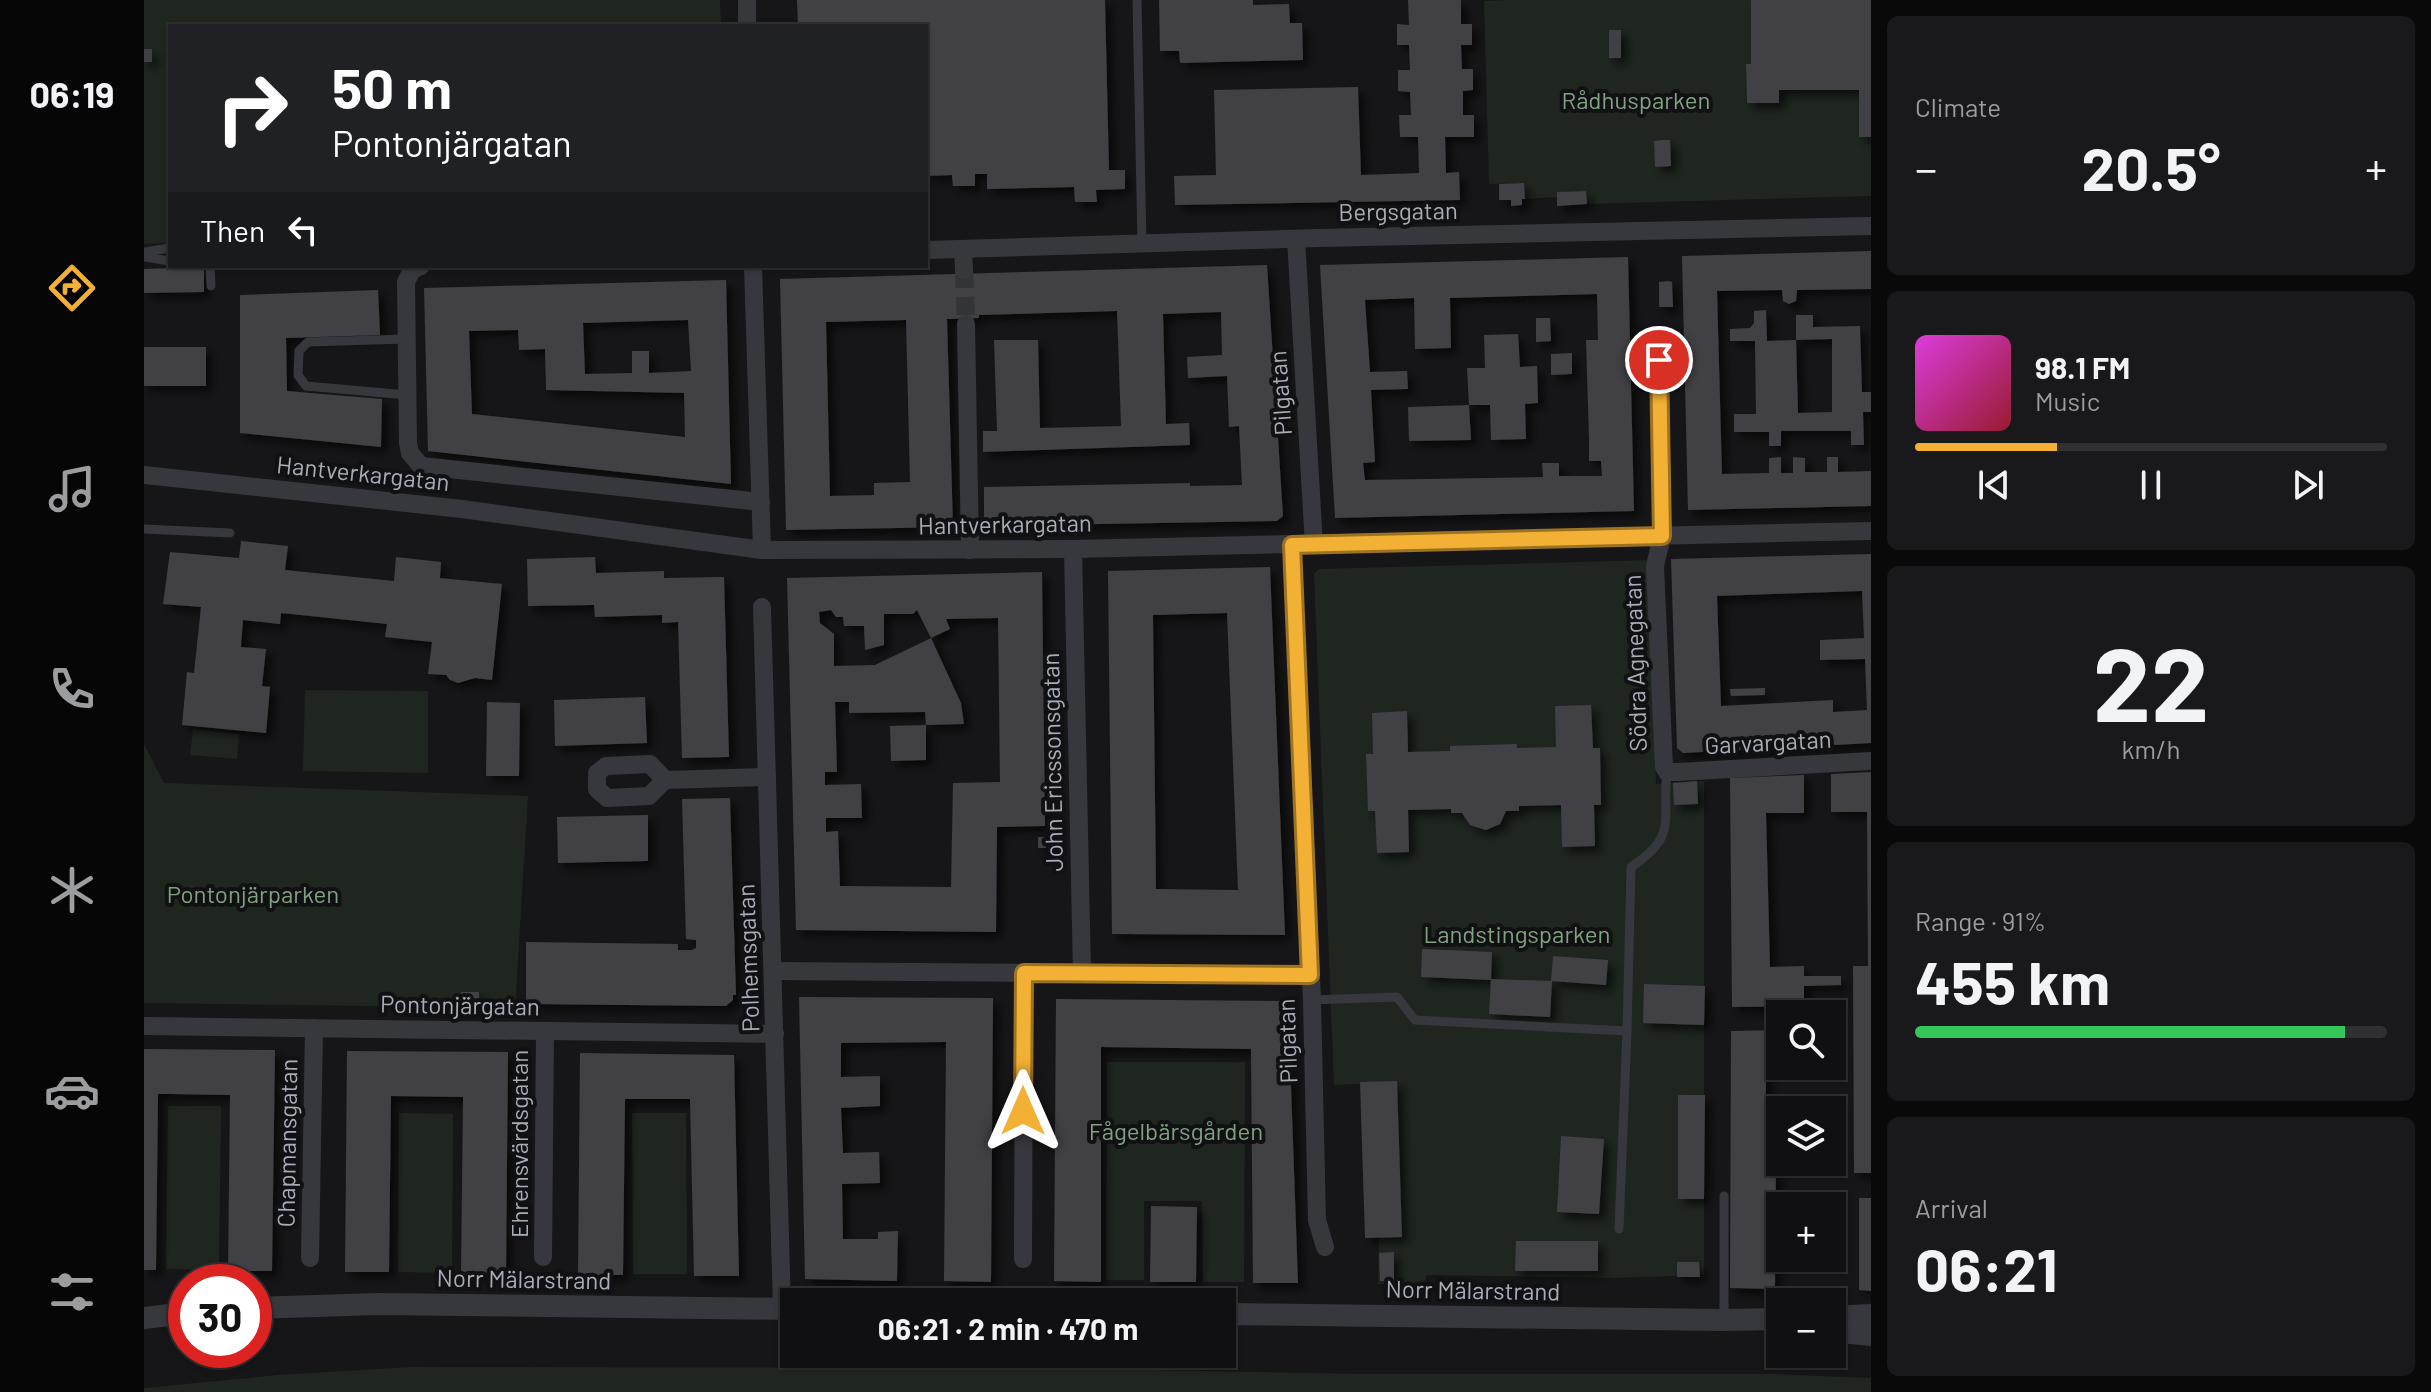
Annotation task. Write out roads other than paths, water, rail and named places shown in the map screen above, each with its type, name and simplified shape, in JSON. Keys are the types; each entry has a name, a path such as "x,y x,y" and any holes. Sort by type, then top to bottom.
{"street":[{"path":"747,0 747,24"},
{"name":"Bergsgatan","path":"928,250 1871,226"},
{"name":"Pilgatan","path":"1296,239 1314,545"},
{"path":"963,249 964,270"},
{"path":"407,395 406,282 417,268"},
{"path":"753,268 762,550"},
{"path":"966,324 970,550"},
{"name":"Södra Agnegatan","path":"1659,360 1662,536 1655,566 1663,760 1667,772"},
{"name":"Hantverkargatan","path":"407,395 410,453 421,466 761,502"},
{"name":"Hantverkargatan","path":"144,475 462,509 762,550 1314,545 1871,531"},
{"name":"Pilgatan","path":"1292,545 1312,1000 1317,1220 1325,1247"},
{"name":"John Ericssonsgatan","path":"1073,549 1082,973"},
{"name":"Polhemsgatan","path":"762,607 775,1034 787,1288"},
{"name":"Garvargatan","path":"1667,772 1871,761"},
{"path":"665,780 767,777"},
{"path":"773,971 1310,975"},
{"path":"1023,1259 1024,973"},
{"name":"Pontonjärgatan","path":"144,1026 775,1034"},
{"name":"Chapmansgatan","path":"310,1258 314,1028"},
{"name":"Ehrensvärdsgatan","path":"543,1257 545,1031"},
{"name":"Norr Mälarstrand","path":"272,1307 392,1304 780,1309"},
{"name":"Norr Mälarstrand","path":"1236,1314 1766,1319"},
{"path":"144,1318 168,1315"},
{"path":"1846,1316 1871,1315"},
{"name":"Norr Mälarstrand","path":"1724,1320 1766,1324"},
{"path":"1846,1332 1871,1335"}],"lane":[{"path":"1137,0 1142,244"},
{"path":"144,254 168,248"},
{"path":"144,254 168,260"},
{"path":"210,268 211,286"},
{"path":"407,339 308,342 299,351 298,375 306,386 407,395"},
{"path":"144,529 230,533"},
{"path":"1619,1229 1631,867 1650,855 1663,835 1668,814 1667,772"},
{"path":"1312,1000 1397,997 1415,1020 1627,1031"},
{"path":"1724,1196 1724,1320"}],"tunnel":[{"path":"964,270 966,324"}],"park label":[{"name":"Rådhusparken","path":"1636,101"},
{"name":"Pontonjärparken","path":"253,895"},
{"name":"Landstingsparken","path":"1517,935"},
{"name":"Fågelbärsgården","path":"1176,1132"}]}
